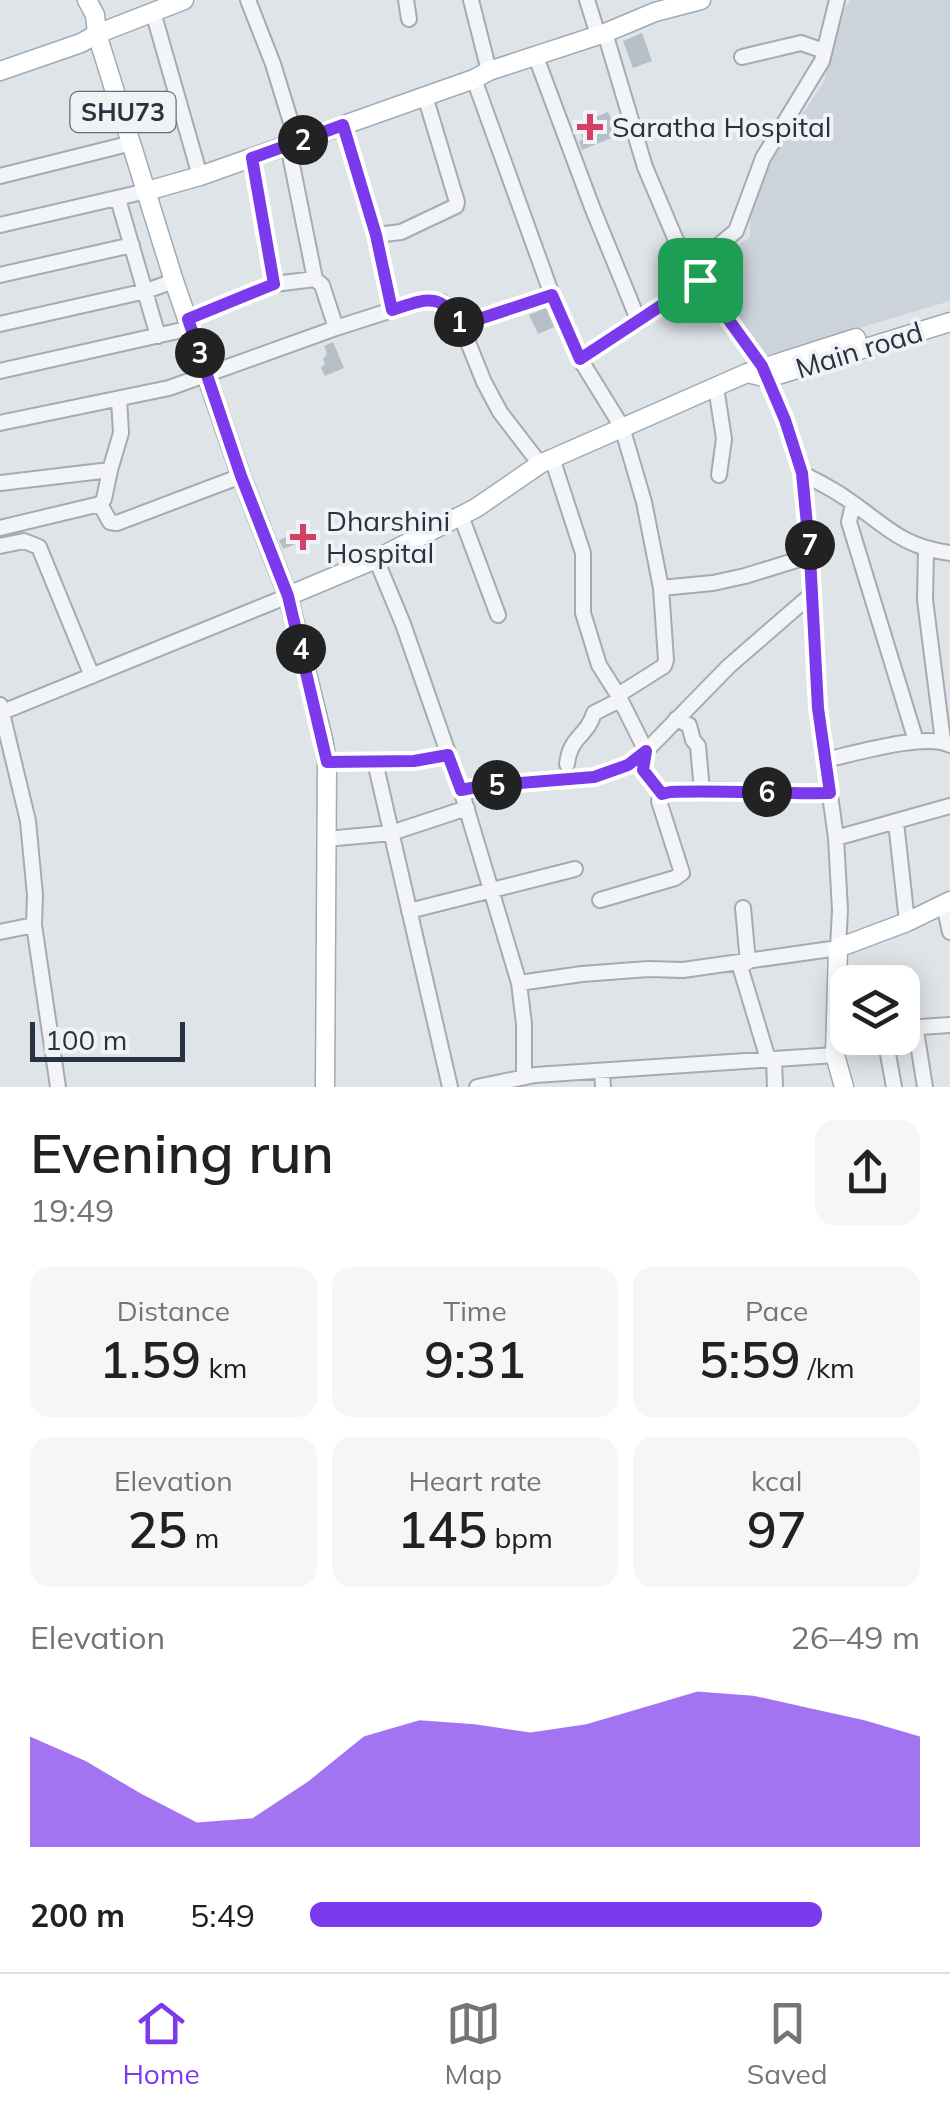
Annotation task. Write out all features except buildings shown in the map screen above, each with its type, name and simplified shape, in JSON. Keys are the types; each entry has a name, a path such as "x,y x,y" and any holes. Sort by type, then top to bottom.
{"main road":[{"name":"SHU73","path":"78,0 98,34"},
{"name":"SHU73","path":"88,0 174,281 241,476 288,596 327,762 325,1087"},
{"path":"0,71 82,43 184,0"},
{"path":"147,192 602,34 655,12 701,0"},
{"path":"0,62 76,36 98,34"},
{"name":"Main road","path":"759,373 950,310"},
{"name":"Main road","path":"759,373 950,322"},
{"path":"288,596 376,559 476,508 546,461 716,387 759,373"},
{"path":"838,965 838,948 947,903"},
{"path":"835,1055 844,1087"}],"street":[{"path":"248,0 273,64 293,143 315,279 322,285 336,328"},
{"path":"406,0 408,19"},
{"path":"471,0 481,75 552,295 580,359 622,427 644,502 661,588 664,666 594,713 591,724 568,751 567,764"},
{"path":"519,982 648,969 683,970 838,948 836,838 818,708 802,473 785,420 759,373 688,266 646,167 588,0"},
{"path":"688,266 736,231 763,158 824,52 838,0"},
{"path":"153,12 200,176"},
{"path":"742,57 801,43 824,52"},
{"path":"536,57 639,322"},
{"path":"376,235 401,232 456,206 425,96"},
{"path":"343,125 376,235 392,310"},
{"path":"0,176 132,144"},
{"path":"252,158 274,284"},
{"path":"0,225 147,192"},
{"path":"118,199 158,336"},
{"path":"0,274 132,245"},
{"path":"0,371 158,336 274,284 315,279"},
{"path":"580,359 700,280"},
{"path":"0,324 174,281"},
{"path":"461,325 552,295"},
{"path":"0,423 170,388 423,300 442,302 461,325 500,412 546,461 583,553 583,613 600,665 646,751 643,770 662,794"},
{"path":"716,387 724,439 720,475"},
{"path":"0,528 100,504 122,433 118,399"},
{"path":"0,483 110,470"},
{"path":"802,473 846,498 896,536 926,550 950,554"},
{"path":"100,504 110,522 117,523 241,476"},
{"path":"853,504 850,522 916,742"},
{"path":"460,516 498,616"},
{"path":"0,546 24,541 39,547 92,676"},
{"path":"825,760 916,742 947,743 924,600 926,550"},
{"path":"661,588 745,576 810,556"},
{"path":"376,559 404,624 461,790 519,982 532,1080"},
{"path":"461,790 594,777 628,765 729,666 812,594"},
{"path":"58,1087 34,925 28,821 1,710 288,596"},
{"path":"676,719 689,725 698,746 702,791"},
{"path":"327,762 414,761 448,755"},
{"path":"375,762 450,1087"},
{"path":"662,794 830,793"},
{"path":"600,900 682,873 660,801 662,794"},
{"path":"836,838 950,806"},
{"path":"326,839 391,833 466,808"},
{"path":"896,822 906,922"},
{"path":"409,911 575,869"},
{"path":"947,903 950,932"},
{"path":"743,908 744,963 775,1087"},
{"path":"0,932 34,925"},
{"path":"925,1087 916,1030 950,1024"},
{"path":"477,1087 602,1070 830,1054"},
{"path":"887,1055 894,1087"},
{"path":"602,1070 603,1087"}],"shaded area":[{"path":"851,0 950,0 950,301 764,356 703,271 750,237 750,216 768,168 824,82 838,18"}],"place":[{"name":"Saratha Hospital","path":"590,127"},
{"name":"Dharshini Hospital","path":"303,537"}],"route":[{"path":"343,125 376,235 392,310 423,300 442,302 461,325 552,295 580,359 700,280 762,366 802,473 818,708 830,793 744,790 662,794 643,770 646,751 628,765 594,777 461,790 448,755 414,761 327,762 288,596 241,476 188,319 274,284 252,158 343,125"}]}
